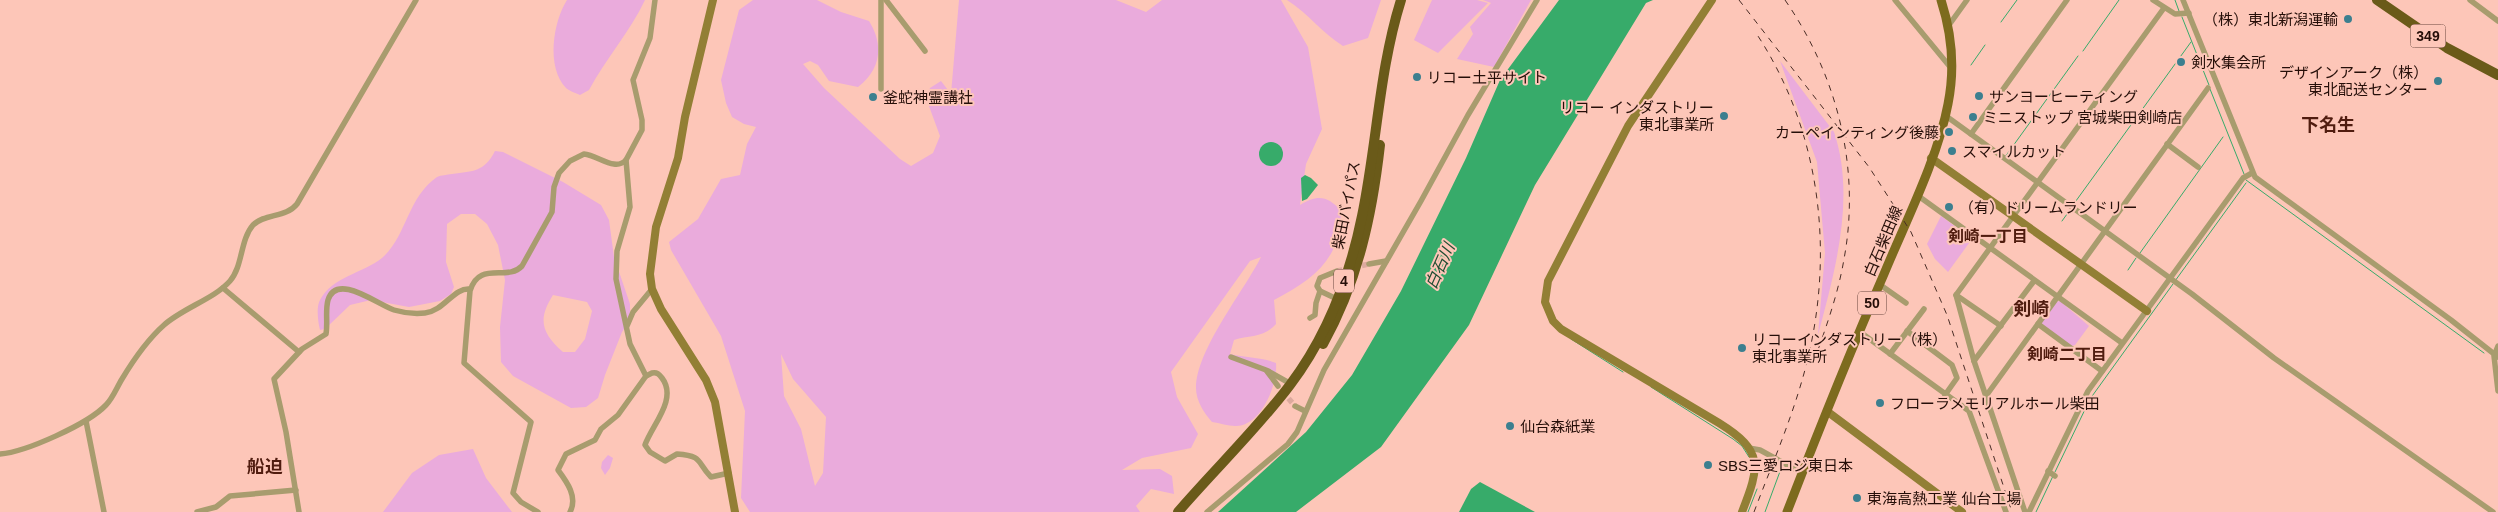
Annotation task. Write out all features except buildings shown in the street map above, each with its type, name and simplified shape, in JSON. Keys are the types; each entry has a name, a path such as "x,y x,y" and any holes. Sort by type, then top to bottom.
{"highway":[{"name":"柴田バイパス","path":"1178,512 1263,419 1291,384 1311,353 1337,299 1348,270 1362,215 1382,77 1401,0"},
{"name":"柴田バイパス","path":"1186,512 1296,389 1324,342 1343,304 1359,262 1368,226 1389,74 1395,43 1408,0"},
{"name":"349","path":"2377,0 2447,48 2498,75"}],"main road":[{"name":"白石柴田線","path":"1787,512 1917,195 1946,116 1952,69 1949,25 1941,0"}],"street":[{"path":"0,454 16,451 86,420 106,405 132,362 155,333 178,314 223,288 235,272 251,228 258,222 286,212 297,204 416,0"},
{"path":"538,512 521,502 513,493 531,422 464,363 464,334 470,289 473,282 481,275 516,271 522,266 552,212 556,179 562,168 570,161 584,154 620,165 626,160 642,130 642,120 633,80 650,38 656,0"},
{"path":"713,0 685,117 678,158 656,226 650,265 652,289 668,322 710,391 718,414 735,512"},
{"path":"881,0 881,89"},
{"path":"886,0 925,51"},
{"path":"1207,512 1288,444 1297,432 1324,370 1468,115 1536,0"},
{"path":"1712,0 1628,126 1556,263 1545,291 1545,302 1553,321 1561,329 1744,440 1755,463 1756,473 1742,512"},
{"path":"1895,0 1952,69"},
{"path":"1949,25 1967,0"},
{"path":"1971,134 2067,0"},
{"path":"2153,0 2164,8 2178,14 2188,14"},
{"path":"2183,0 2251,174 2451,320 2496,356"},
{"path":"2470,0 2498,21"},
{"path":"1956,295 2164,8"},
{"path":"1986,396 2208,88"},
{"path":"1946,116 2274,358 2493,512"},
{"path":"2167,144 2198,167"},
{"path":"1931,158 2147,311"},
{"path":"626,160 630,207 616,262 618,292 632,350 646,376"},
{"path":"2029,512 2086,395 2122,343 2172,281 2243,178 2251,174"},
{"path":"1917,195 2122,343"},
{"path":"1369,264 1386,261"},
{"path":"1337,270 1320,278 1317,286 1320,291 1337,299"},
{"path":"1974,361 2034,281"},
{"path":"1879,284 1906,303"},
{"path":"223,288 299,352"},
{"path":"299,512 286,432 274,382 299,352 326,334 328,299 332,292 338,288 351,290 392,310 414,313 436,310 457,292 470,289"},
{"path":"626,328 633,312 652,289"},
{"path":"1310,318 1315,315 1316,302 1320,291"},
{"path":"1956,295 2001,326"},
{"path":"1956,295 1974,361 2025,512"},
{"path":"1890,354 1924,309"},
{"path":"2038,324 2102,371"},
{"path":"1906,331 1952,365 1957,378 1945,395"},
{"path":"1860,332 1969,411 2006,512"},
{"path":"2498,346 2496,356 2498,391"},
{"path":"1231,357 1266,370 1291,384"},
{"path":"1266,370 1278,386"},
{"path":"570,512 573,507 570,486 558,470 560,463 566,454 595,440 601,429 625,408 646,376 655,372 664,381 667,388 662,412 645,445 650,452 666,461 677,454 696,458 700,460 708,476 712,478 729,473"},
{"path":"1295,406 1305,411"},
{"path":"1828,412 1962,512"},
{"path":"86,420 104,512"},
{"path":"1749,448 1760,450 1802,473"},
{"path":"2048,471 2056,476"},
{"path":"197,512 216,507 230,496 296,490"}],"shaded area":[{"path":"567,0 645,0 589,90 580,95 566,88 560,79 554,57 555,32 562,9"},
{"path":"753,0 817,0 841,12 869,21 877,39 878,56 872,72 858,87 829,81 818,65 810,61 803,64 824,88 900,159 911,166 933,153 940,136 926,98 930,88 941,81 951,94 959,0 1116,0 1146,12 1162,0 1281,0 1308,47 1322,129 1306,164 1300,205 1312,199 1322,198 1331,202 1341,211 1340,228 1336,242 1322,266 1301,284 1274,300 1276,324 1261,334 1234,340 1230,354 1276,363 1276,372 1271,392 1260,412 1253,420 1235,426 1212,422 1197,398 1196,388 1198,373 1212,339 1261,257 1250,261 1171,372 1177,397 1198,434 1191,448 1142,458 1122,470 1160,469 1172,476 1174,494 1151,489 1136,506 1140,512 750,512 741,498 745,411 721,336 671,250 669,242 698,219 721,179 740,175 747,144 756,127 744,124 732,117 726,103 721,80 739,10","holes":["781,354 793,379 826,417 823,473 815,486 801,429 784,396"]},
{"path":"1287,0 1381,0 1368,38 1343,46"},
{"path":"1432,0 1477,0 1488,3 1438,53 1414,40"},
{"path":"1483,0 1531,0 1494,67 1457,59 1473,34 1470,27 1491,3"},
{"path":"1780,61 1834,132 1840,157 1843,182 1841,234 1831,285 1818,335 1825,253 1817,162"},
{"path":"495,151 503,152 563,182 601,205 609,220 614,257 630,304 630,320 622,332 598,398 586,407 571,408 513,376 501,362 500,327 505,280 498,245 487,224 475,214 461,214 447,224 446,262 454,287 451,294 440,301 409,307 371,300 350,305 325,329 320,330 318,307 325,292 340,281 382,258 397,239 419,195 427,186 439,176 478,169 491,158","holes":["553,295 587,302 592,311 585,339 575,352 563,352 550,339 544,326 545,312 548,304"]},
{"path":"1941,216 1972,239 1948,272 1935,259 1927,244"},
{"path":"2060,301 2089,326 2075,345 2072,346 2042,326 2042,322 2055,302"},
{"path":"473,449 486,478 512,512 383,512 412,473 439,455"},
{"path":"608,455 613,458 610,468 605,475 601,468 602,462"}],"water":[{"name":"白石川","path":"1559,0 1653,0 1646,3 1535,185 1469,325 1381,447 1296,512 1218,512 1306,432 1352,375 1401,291 1466,158 1500,80"},
{"path":"1271,142 1280,145 1283,154 1280,163 1271,166 1262,163 1259,154 1262,145"},
{"path":"1305,175 1318,185 1307,199 1302,201 1301,178"},
{"path":"1480,482 1535,512 1459,512 1471,489"}],"waterway":[{"path":"2001,22 2017,0"},
{"path":"2083,51 2119,0"},
{"path":"2175,0 2179,11"},
{"path":"2182,17 2209,85"},
{"path":"2073,205 2191,42"},
{"path":"1971,65 1985,45"},
{"path":"2005,157 2078,56"},
{"path":"2210,89 2244,174"},
{"path":"2140,253 2223,137"},
{"path":"2246,180 2484,353"},
{"path":"2175,281 2246,183"},
{"path":"2062,221 2070,210"},
{"path":"2128,270 2136,258"},
{"path":"2055,472 2090,399 2173,284"},
{"path":"1571,339 1623,372"},
{"path":"1651,387 1733,439 1742,446 1749,457"},
{"path":"1765,512 1782,466"},
{"path":"2036,512 2053,476"},
{"path":"1748,512 1757,489"}],"tunnel":[{"path":"1337,271 1369,264"},
{"path":"1283,392 1295,406"}],"railway":[{"path":"1739,0 1869,167 1911,232 1947,315 2012,512"},
{"path":"1785,0 1819,59 1831,91 1847,157 1849,191 1844,259 1831,312 1813,364"},
{"path":"1754,512 1803,377 1813,333 1819,289 1820,244 1817,199 1809,156 1796,113 1779,72 1756,33"}],"place":[{"name":"（株）東北新潟運輸","path":"2348,19"},
{"name":"剣水集会所","path":"2181,62"},
{"name":"リコー土平サイト","path":"1417,77"},
{"name":"デザインアーク（株） 東北配送センター","path":"2438,81"},
{"name":"サンヨーヒーティング","path":"1979,96"},
{"name":"釜蛇神霊講社","path":"873,97"},
{"name":"リコー インダストリー 東北事業所","path":"1724,116"},
{"name":"ミニストップ 宮城柴田剣崎店","path":"1973,117"},
{"name":"カーペインティング後藤","path":"1949,132"},
{"name":"スマイルカット","path":"1952,151"},
{"name":"（有）ドリームランドリー","path":"1949,207"},
{"name":"リコーインダストリー（株） 東北事業所","path":"1742,348"},
{"name":"フローラメモリアルホール柴田","path":"1880,403"},
{"name":"仙台森紙業","path":"1510,426"},
{"name":"SBS三愛ロジ東日本","path":"1708,465"},
{"name":"東海高熱工業 仙台工場","path":"1857,498"}],"district":[{"name":"下名生","path":"2328,125"},
{"name":"剣崎一丁目","path":"1988,236"},
{"name":"剣崎","path":"2031,309"},
{"name":"剣崎二丁目","path":"2067,354"},
{"name":"船迫","path":"265,467"}]}
